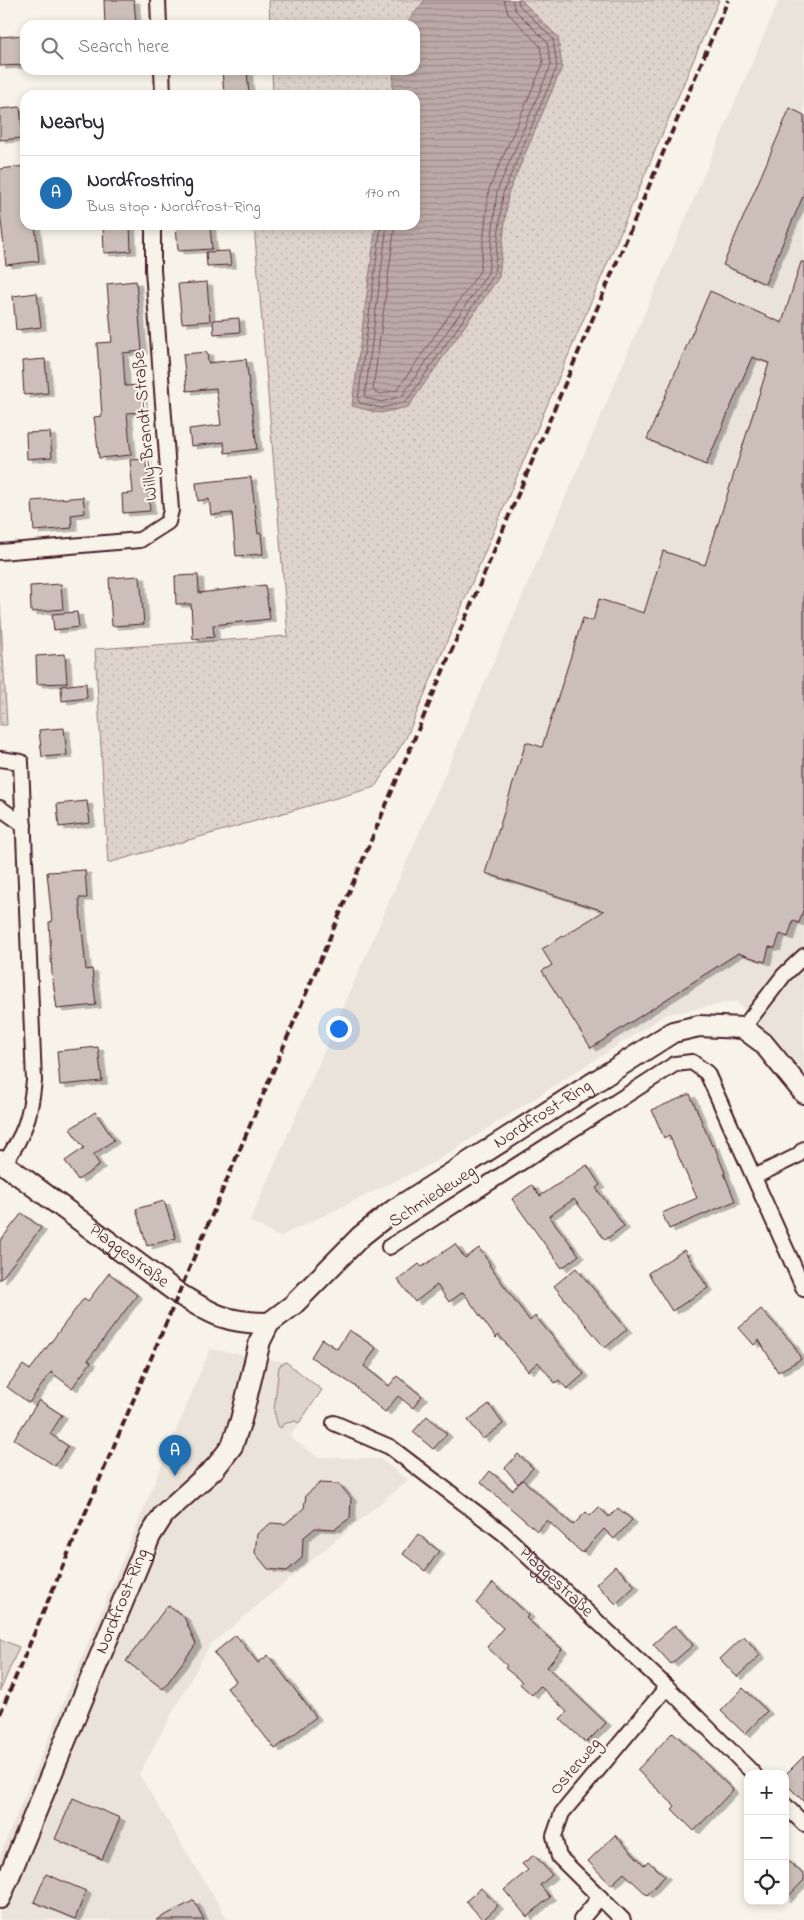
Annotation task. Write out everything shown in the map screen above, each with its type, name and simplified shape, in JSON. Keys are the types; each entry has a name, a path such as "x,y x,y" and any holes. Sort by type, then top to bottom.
{"street":[{"path":"158,0 159,20"},
{"path":"162,75 163,90"},
{"name":"Willy-Brandt-Straße","path":"6,551 140,540 168,522 171,510 170,484 155,300 153,230"},
{"path":"0,759 21,762 34,1081 31,1107 24,1132 2,1162"},
{"path":"0,808 24,825"},
{"path":"804,956 784,975 743,1028 763,1044 804,1093"},
{"name":"Nordfrost-Ring","path":"0,1898 150,1536 164,1514 215,1468 232,1446 242,1420 260,1341 269,1323 293,1305 361,1236 394,1210 673,1032 699,1026 743,1028"},
{"name":"Schmiedeweg","path":"389,1247 675,1064 692,1062 707,1073 804,1289"},
{"path":"754,1177 797,1156 804,1149"},
{"name":"Plaggestraße","path":"2,1162 179,1294 224,1318 245,1323 269,1323"},
{"name":"Plaggestraße","path":"334,1422 390,1447 504,1533 666,1687 750,1770"},
{"name":"Osterweg","path":"623,1920 559,1857 554,1836 562,1813 666,1687"},
{"path":"789,1809 804,1824"},
{"path":"580,1920 600,1898"}],"shaded area":[{"path":"269,0 719,0 406,738 375,787 108,863 95,649 288,636 254,230 420,230 420,90 273,90 272,75 420,75 420,20 270,20"},
{"path":"779,0 804,0 804,1071 736,1001 665,1015 435,1162 279,1237 250,1221 593,434"},
{"path":"0,604 7,725 0,725"},
{"path":"210,1349 286,1362 322,1390 290,1437 318,1457 380,1459 408,1480 209,1646 139,1774 228,1920 0,1920 0,1855"},
{"path":"286,1362 322,1390 299,1423 295,1421 283,1424 281,1428 278,1426 274,1411 279,1366"},
{"path":"0,1639 19,1647 0,1691"}],"water":[{"path":"425,0 521,0 558,37 562,67 508,194 499,277 408,407 380,413 352,406 375,230 420,230 420,90 392,90 394,75 420,75 420,20 409,20"}],"building":[{"path":"104,0 134,0 136,20 105,20"},
{"path":"20,35 20,65 0,66 0,37"},
{"path":"222,75 247,75 249,90 224,90"},
{"path":"20,107 20,138 0,140 0,109"},
{"path":"790,108 804,115 804,194 765,284 723,265"},
{"path":"20,167 20,230 36,230 39,261 6,265 0,212 0,169"},
{"path":"103,230 130,230 131,251 104,253"},
{"path":"176,230 210,230 212,249 178,251"},
{"path":"229,251 231,265 207,266 206,252"},
{"path":"801,262 804,262 804,907 799,923 793,921 788,937 780,934 775,948 769,947 765,962 738,953 591,1048 542,971 552,965 542,949 604,911 485,873 526,742 542,747 583,618 593,621 599,599 644,613 663,551 705,565 769,363 752,357 706,465 647,439 710,291 782,323"},
{"path":"136,281 142,351 123,353 125,386 141,385 142,412 127,413 131,455 99,458 94,417 102,416 97,343 112,342 107,284"},
{"path":"207,282 210,321 182,323 178,284"},
{"path":"37,293 41,327 16,330 13,296"},
{"path":"239,318 240,332 214,334 213,320"},
{"path":"207,352 208,363 246,359 257,449 225,453 224,442 191,446 189,429 221,425 216,388 187,391 183,354"},
{"path":"45,359 48,393 24,395 22,361"},
{"path":"50,432 52,457 27,459 26,433"},
{"path":"146,459 150,511 123,513 122,494 133,493 130,460"},
{"path":"251,477 258,534 261,533 263,554 236,556 232,513 211,515 209,499 198,501 196,483"},
{"path":"83,497 85,513 71,515 72,528 34,531 32,501"},
{"path":"198,575 199,593 265,585 270,619 213,625 214,637 193,639 191,604 176,604 175,576"},
{"path":"140,576 144,624 112,626 109,578"},
{"path":"61,584 63,609 31,612 30,586"},
{"path":"77,612 79,627 54,630 52,614"},
{"path":"65,654 67,683 37,684 36,656"},
{"path":"86,683 87,698 62,701 61,686"},
{"path":"64,728 67,755 42,757 39,730"},
{"path":"87,801 90,823 59,827 57,804"},
{"path":"85,870 87,898 79,898 86,970 92,969 96,1005 57,1009 52,974 49,922 52,922 47,872"},
{"path":"98,1047 102,1081 60,1085 57,1051"},
{"path":"690,1094 712,1146 714,1145 735,1201 669,1229 662,1213 697,1198 669,1135 664,1138 652,1110"},
{"path":"95,1112 114,1140 93,1155 100,1165 78,1180 65,1161 84,1148 70,1129"},
{"path":"587,1165 600,1185 596,1188 624,1226 605,1240 574,1199 549,1216 579,1255 562,1268 512,1199 532,1185 540,1196"},
{"path":"164,1201 176,1238 147,1246 136,1209"},
{"path":"22,1213 41,1228 0,1280 0,1241"},
{"path":"455,1244 465,1258 479,1248 489,1265 530,1321 535,1316 584,1374 567,1389 559,1380 555,1383 538,1362 528,1371 499,1335 496,1338 463,1292 449,1302 437,1285 415,1302 398,1280 419,1264 422,1267"},
{"path":"684,1250 708,1288 672,1311 648,1273"},
{"path":"576,1268 627,1329 605,1348 554,1286"},
{"path":"109,1273 137,1295 88,1360 91,1362 72,1388 51,1372 29,1403 7,1387 23,1365 30,1370 84,1298 88,1301"},
{"path":"761,1309 793,1344 801,1359 778,1372 759,1340 754,1345 739,1328"},
{"path":"349,1330 376,1348 364,1366 389,1386 397,1376 422,1396 413,1408 398,1396 385,1412 358,1388 311,1357 322,1339 337,1349"},
{"path":"39,1400 62,1415 50,1434 68,1446 55,1466 14,1439"},
{"path":"489,1404 503,1424 483,1439 468,1420"},
{"path":"427,1416 447,1434 433,1449 413,1432"},
{"path":"518,1454 533,1468 518,1484 505,1468"},
{"path":"490,1471 512,1490 523,1480 573,1525 586,1512 590,1516 599,1507 609,1517 618,1508 632,1520 614,1539 604,1529 582,1553 547,1520 537,1531 481,1482"},
{"path":"320,1483 339,1484 351,1498 350,1518 335,1529 315,1528 303,1538 302,1558 287,1571 268,1569 255,1553 257,1534 271,1523 285,1524 304,1508 306,1495"},
{"path":"418,1534 439,1551 425,1571 403,1554"},
{"path":"615,1566 635,1586 616,1604 596,1584"},
{"path":"493,1583 529,1615 526,1618 562,1649 547,1667 606,1723 586,1743 560,1719 567,1712 540,1686 532,1695 520,1684 522,1682 505,1668 507,1666 487,1647 503,1628 476,1603"},
{"path":"168,1605 184,1617 196,1644 163,1689 126,1661"},
{"path":"675,1625 693,1645 671,1664 653,1644"},
{"path":"236,1635 258,1663 268,1655 316,1717 275,1749 227,1688 236,1681 214,1653"},
{"path":"744,1636 760,1655 737,1677 720,1659"},
{"path":"743,1688 767,1711 745,1734 721,1711"},
{"path":"673,1732 733,1790 694,1831 672,1809 675,1806 637,1770"},
{"path":"804,1756 804,1802 789,1787 789,1771"},
{"path":"73,1798 120,1818 102,1859 55,1839"},
{"path":"615,1835 644,1865 648,1861 665,1876 647,1895 624,1873 611,1885 588,1861"},
{"path":"534,1855 552,1875 540,1885 550,1897 527,1917 504,1890 528,1870 522,1864"},
{"path":"789,1862 804,1875 804,1880 789,1896"},
{"path":"46,1874 86,1891 75,1919 34,1902"},
{"path":"481,1888 498,1906 483,1920 466,1901"},
{"path":"194,1900 204,1920 156,1920 191,1902"}],"railway":[{"path":"0,1714 728,0"}],"place":[{"name":"Nordfrostring","path":"175,1476"}]}
